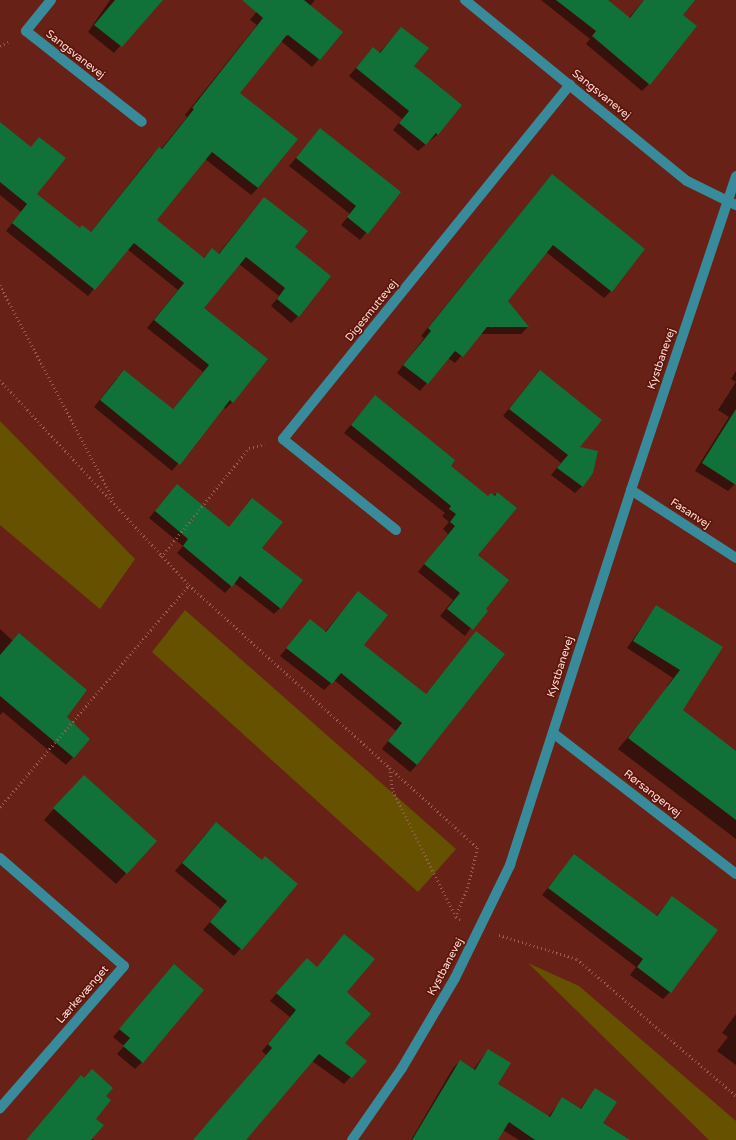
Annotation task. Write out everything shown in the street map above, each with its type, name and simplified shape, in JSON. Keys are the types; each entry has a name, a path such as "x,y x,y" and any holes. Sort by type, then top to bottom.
{"street":[{"name":"Sangsvanevej","path":"51,0 26,31 142,122"},
{"name":"Sangsvanevej","path":"465,0 687,180 732,203"},
{"name":"Digesmuttevej","path":"283,439 570,85"},
{"name":"Kystbanevej","path":"352,1140 402,1068 455,978 510,866 630,490 732,203 736,176"},
{"path":"283,439 396,530"},
{"name":"Fasanvej","path":"630,490 736,558"},
{"name":"Rørsangervej","path":"553,733 736,874"},
{"name":"Lærkevænget","path":"0,858 124,966 0,1108"}],"path":[{"path":"0,285 116,504"},
{"path":"0,380 116,504 161,557 478,848 468,887 456,917"},
{"path":"161,557 249,448 283,439"},
{"path":"0,807 189,584"},
{"path":"390,768 392,791 456,917 479,929 577,959 736,1096"}],"shaded area":[{"path":"0,421 135,559 100,609 0,525"},
{"path":"185,610 456,849 418,892 152,652"},
{"path":"528,963 579,986 736,1121 736,1140 709,1140"}],"building":[{"path":"115,0 163,0 122,47 94,25"},
{"path":"242,0 304,0 343,32 320,60 288,35 286,36 240,93 298,139 258,188 212,152 157,220 204,258 212,248 219,254 264,197 308,231 295,247 331,276 299,317 277,299 285,288 246,257 204,308 268,359 233,403 230,400 180,465 100,400 124,370 173,409 209,365 154,320 184,283 134,243 95,290 12,223 27,204 0,182 0,122 31,147 39,137 66,158 37,194 80,228 82,225 91,232 159,147 162,149 194,109 192,108 263,18"},
{"path":"556,0 608,0 630,18 644,0 695,0 683,15 697,26 650,85 592,36 596,31"},
{"path":"401,27 429,48 414,66 462,105 438,135 436,133 426,145 399,123 409,111 356,68 373,47 380,53"},
{"path":"320,128 401,192 368,234 347,217 356,206 296,158"},
{"path":"552,174 645,249 612,292 553,245 508,301 529,327 487,327 463,357 455,351 428,384 403,365 431,331 428,328"},
{"path":"540,370 602,420 580,447 598,451 593,473 583,487 557,468 568,455 509,409"},
{"path":"375,395 455,460 451,466 488,496 491,493 495,496 497,492 517,508 478,555 509,580 486,609 488,611 473,630 447,609 460,593 424,564 455,526 450,522 456,514 449,509 451,506 351,425"},
{"path":"736,409 736,485 702,463"},
{"path":"177,484 229,527 252,498 283,522 262,548 303,580 281,609 240,576 232,587 183,546 188,539 155,511"},
{"path":"358,591 388,615 364,645 426,694 476,631 505,654 417,765 388,741 402,723 341,673 332,684 286,648 310,619 326,632"},
{"path":"656,605 723,647 683,710 736,751 736,820 628,738 680,670 633,641"},
{"path":"19,633 87,690 67,717 90,739 74,758 0,696 0,655"},
{"path":"84,775 157,841 127,874 53,808"},
{"path":"216,822 262,860 265,856 298,884 242,950 210,922 227,901 182,863"},
{"path":"574,854 657,916 672,896 718,930 671,993 637,967 643,959 548,888"},
{"path":"344,934 375,959 347,992 371,1014 345,1043 367,1061 352,1078 319,1054 246,1140 193,1140 272,1048 268,1044 296,1010 276,993 307,958 317,967"},
{"path":"174,964 204,990 143,1063 123,1046 130,1038 119,1029"},
{"path":"488,1049 511,1063 498,1084 550,1117 562,1097 581,1109 595,1088 617,1102 603,1123 630,1140 535,1140 509,1122 498,1140 412,1140 460,1060 475,1070"},
{"path":"92,1069 113,1088 106,1096 111,1100 96,1119 104,1125 91,1140 26,1140 81,1075 84,1078"}]}
